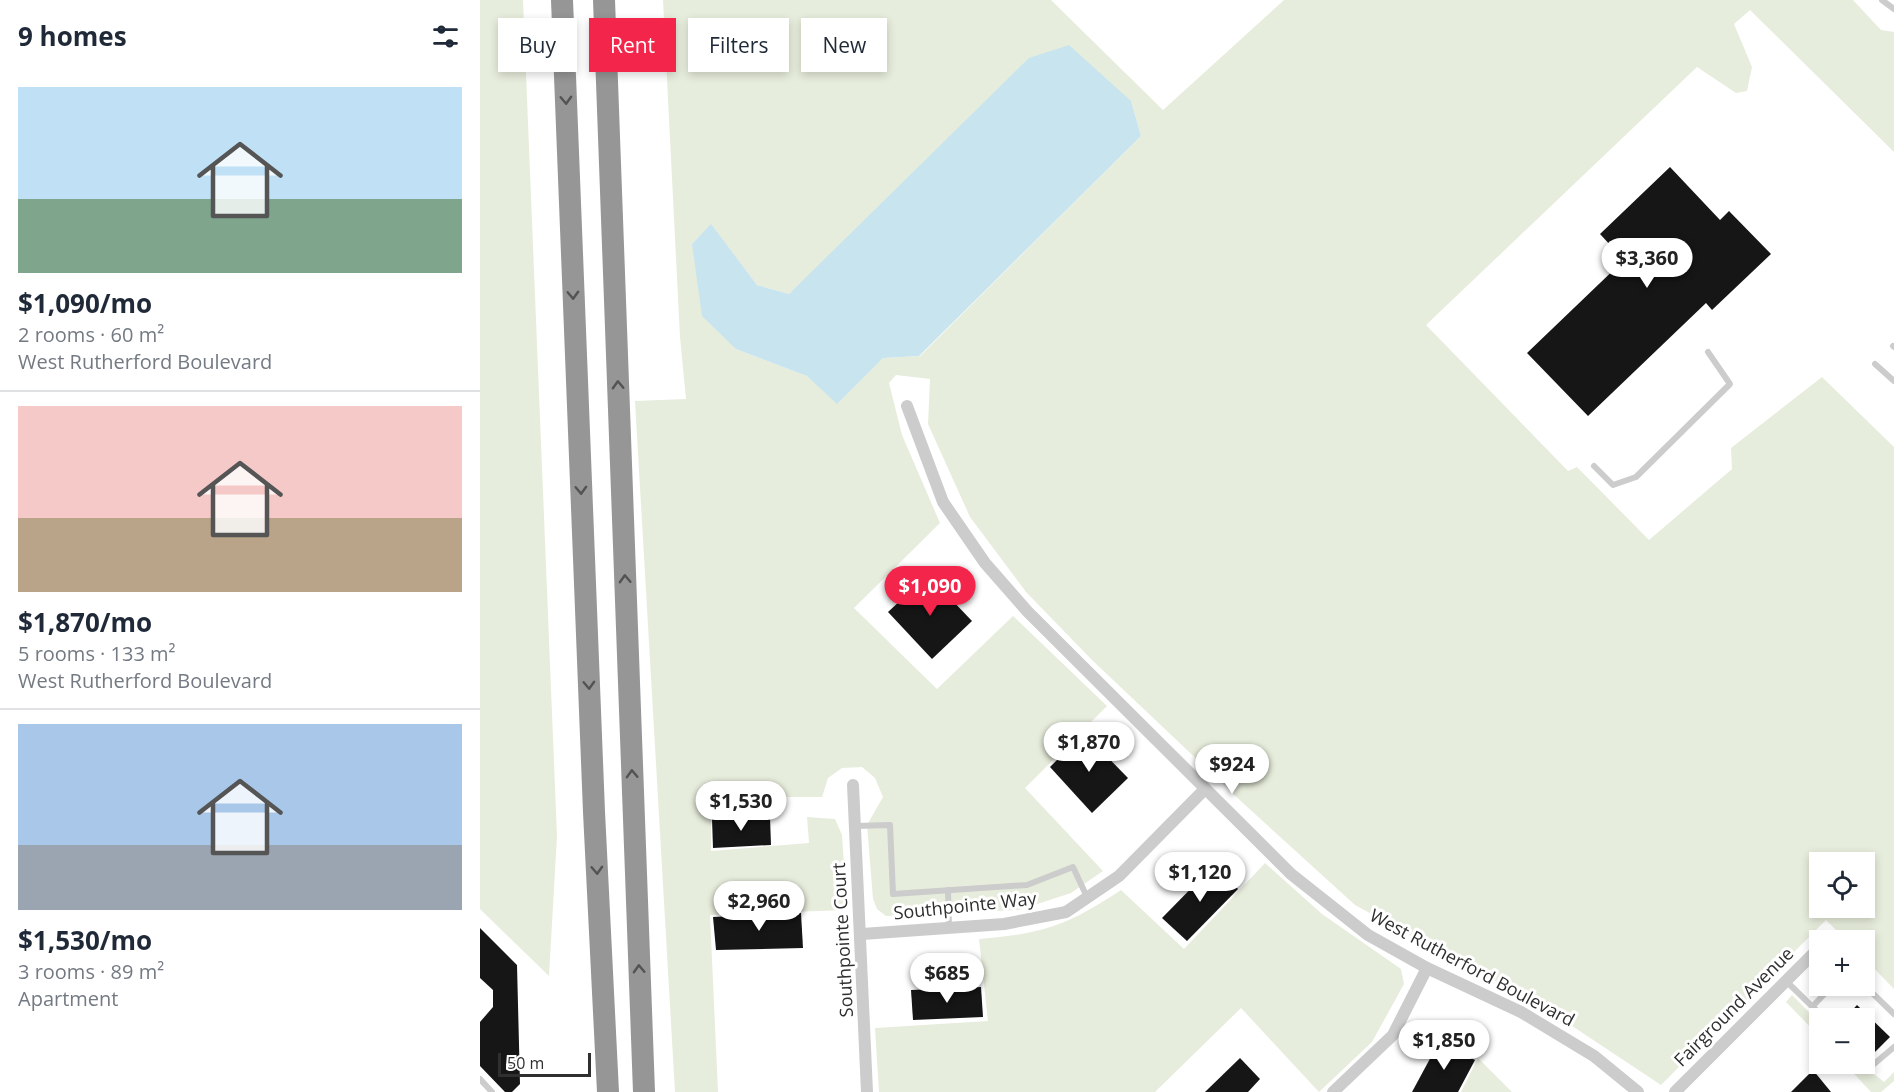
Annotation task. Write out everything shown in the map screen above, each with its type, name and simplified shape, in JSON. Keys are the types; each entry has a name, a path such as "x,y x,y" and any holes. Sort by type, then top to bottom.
{"highway":[{"path":"561,0 594,812 609,1092"},
{"path":"604,0 641,1028 646,1092"},
{"path":"600,1092 606,1035"}],"street":[{"name":"West Rutherford Boulevard","path":"907,406 943,502 985,563 1027,611 1291,874 1368,935 1426,968 1521,1011 1594,1056 1638,1092"},
{"name":"Southpointe Court","path":"853,786 862,934 867,1092"},
{"name":"Southpointe Way","path":"862,934 1005,924 1066,912 1119,876 1205,789"},
{"name":"Fairground Avenue","path":"1675,1092 1809,958"},
{"path":"1333,1092 1392,1035 1426,968"}],"lane":[{"path":"1882,0 1894,9"},
{"path":"1594,466 1613,485 1636,477 1730,384 1708,352"},
{"path":"1875,364 1894,381"},
{"path":"856,826 890,825 893,894 1027,885 1072,867 1088,897"},
{"path":"948,890 949,928"},
{"path":"1785,981 1812,1006 1822,996"},
{"path":"1875,996 1894,1014"},
{"path":"1875,1063 1894,1047"},
{"path":"480,1079 492,1092"}],"green space":[{"path":"480,0 523,0 524,18 498,18 498,72 526,72 557,836 549,976 480,909"},
{"path":"663,0 1051,0 1163,110 1284,0 1853,0 1881,30 1894,32 1894,152 1750,10 1734,24 1752,67 1747,91 1736,93 1697,67 1426,325 1568,471 1577,467 1649,540 1732,469 1731,448 1822,377 1894,447 1894,989 1875,969 1875,930 1836,930 1826,920 1816,930 1809,930 1809,937 1661,1085 1545,1008 1355,905 1092,660 1026,592 970,517 928,424 930,379 896,375 889,383 902,435 940,523 854,608 937,689 1013,616 1107,706 1025,788 1103,871 1071,893 1019,910 886,916 877,909 873,899 867,825 883,797 875,778 862,767 842,768 828,778 822,797 711,797 711,851 809,843 807,817 835,819 842,835 847,910 710,915 718,1092 675,1092 635,401 686,399 680,337 667,72 676,72 676,18 664,18","holes":["1131,101 1141,136 920,356 883,358 863,376 807,376 736,349 692,244 711,225 757,285 789,294 812,272"]},
{"path":"1265,863 1322,914 1401,969 1404,984 1372,1042 1319,1092 1241,1008 1155,1092 879,1092 875,1028 988,1021 979,939 1021,934 1054,926 1085,912 1121,890 1184,949"},
{"path":"1792,995 1809,1012 1809,1026 1786,1002"},
{"path":"1478,1058 1512,1092 1461,1092"},
{"path":"1894,1072 1894,1081 1881,1092 1871,1092 1854,1074 1874,1074 1884,1082"}],"water":[{"path":"1069,45 1131,101 1141,136 919,356 883,358 837,404 807,376 736,349 702,316 692,244 711,224 757,285 789,294 1029,58"}],"building":[{"path":"1670,167 1720,220 1729,211 1771,254 1712,310 1706,303 1588,416 1527,353 1624,260 1600,234"},
{"path":"928,575 972,621 932,659 888,612"},
{"path":"1084,733 1128,778 1092,813 1050,767"},
{"path":"770,817 771,845 713,848 712,819"},
{"path":"1214,865 1238,889 1187,941 1162,918"},
{"path":"801,913 803,948 716,950 713,917"},
{"path":"480,928 517,965 520,1084 512,1092 505,1092 480,1066 480,1022 493,1007 493,990 480,978"},
{"path":"981,987 983,1017 913,1020 911,990"},
{"path":"1875,1022 1890,1037 1875,1052"},
{"path":"1439,1042 1475,1060 1458,1092 1412,1092"},
{"path":"1240,1058 1260,1079 1248,1092 1205,1092"},
{"path":"1809,1074 1816,1074 1831,1092 1791,1092"}]}
